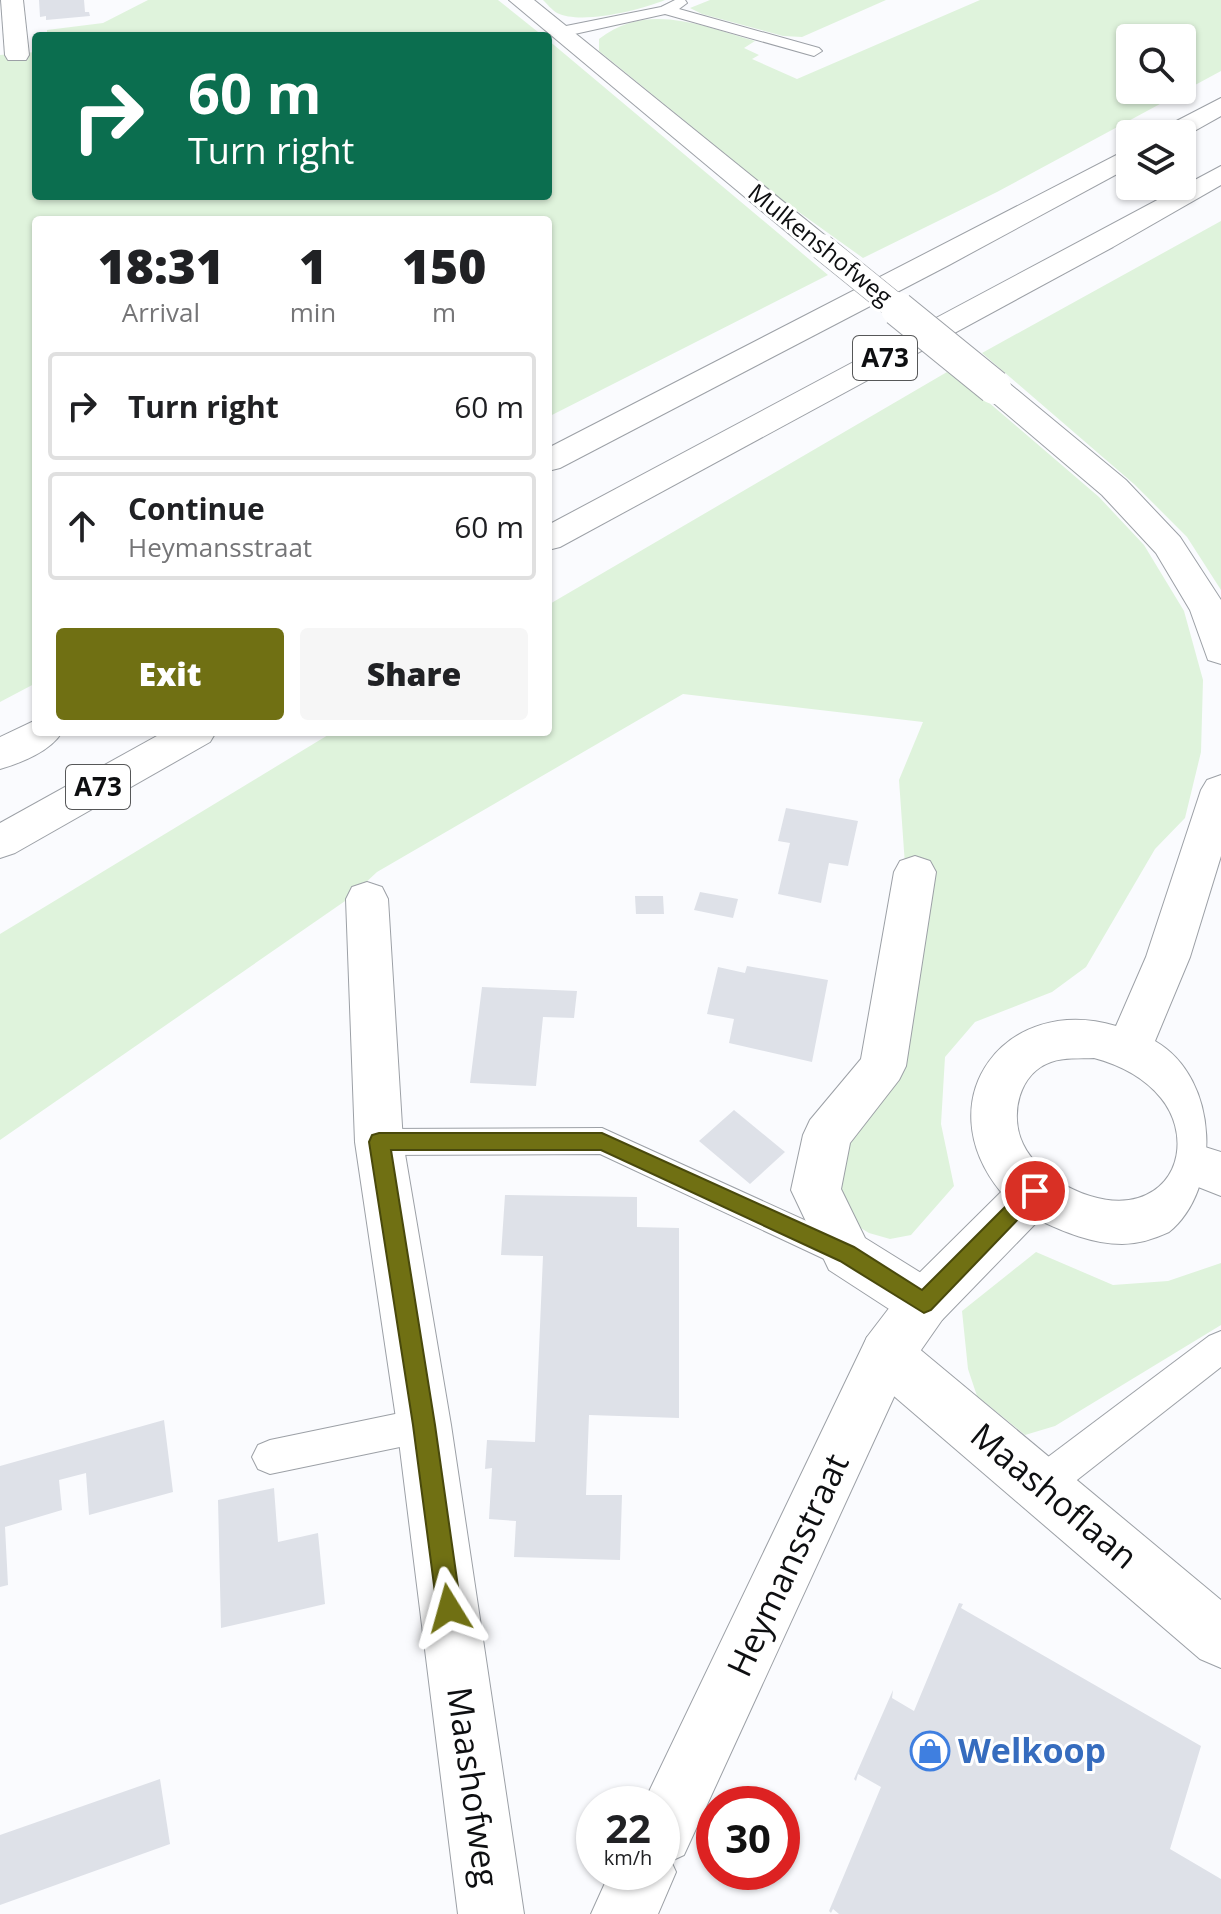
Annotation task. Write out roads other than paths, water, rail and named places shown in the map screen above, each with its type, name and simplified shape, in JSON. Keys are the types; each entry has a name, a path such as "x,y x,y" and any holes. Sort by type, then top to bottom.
{"main road":[{"path":"12,0 17,55"},
{"name":"Mulkenshofweg","path":"520,0 1118,492 1165,540 1208,610 1221,651"},
{"path":"1194,120 1219,106"},
{"name":"A73","path":"552,459 939,259 1116,164"},
{"name":"A73","path":"552,537 1103,241 1221,174"},
{"name":"A73","path":"0,755 35,736"},
{"name":"A73","path":"0,842 189,736"},
{"path":"1129,1049 1168,957 1221,790"},
{"path":"915,872 883,1066 827,1135 816,1190 847,1254 924,1303"},
{"name":"Maashofweg","path":"367,899 379,1142 424,1425 491,1914"},
{"path":"1094,1039 1129,1049 1156,1063 1181,1085 1198,1111 1213,1171 1167,1211 1136,1221 1101,1220 1066,1210 1035,1191 1011,1167 996,1139 992,1111 997,1085 1011,1063 1034,1048 1062,1040 1094,1039"},
{"name":"Heymansstraat","path":"680,1795 886,1355 924,1303 1035,1191"},
{"name":"Maashoflaan","path":"886,1355 1221,1638"},
{"path":"624,1914 635,1890"}],"lane":[{"path":"561,32 665,10 688,0"},
{"path":"665,10 814,51"},
{"path":"379,1142 602,1141 847,1254"},
{"path":"1041,1485 1221,1347"},
{"path":"270,1457 424,1425"}],"place":[{"name":"Welkoop","path":"930,1751"}]}
